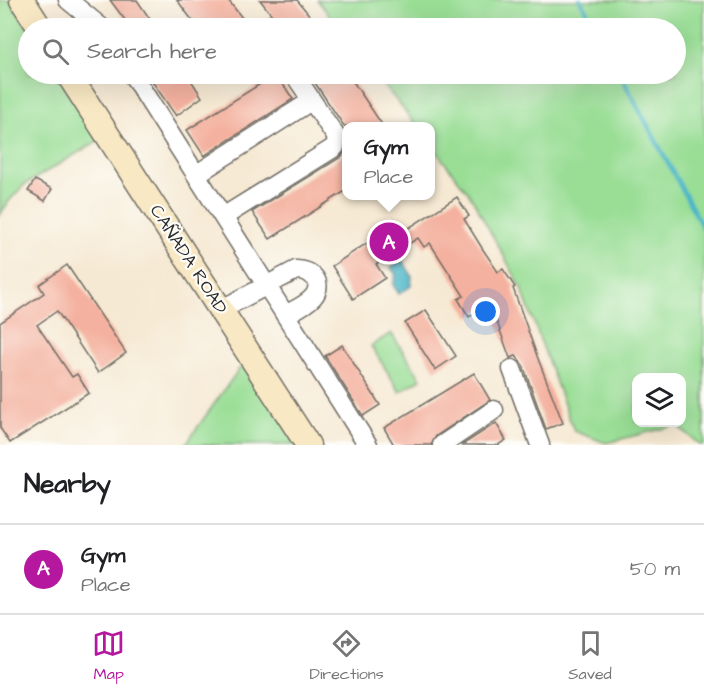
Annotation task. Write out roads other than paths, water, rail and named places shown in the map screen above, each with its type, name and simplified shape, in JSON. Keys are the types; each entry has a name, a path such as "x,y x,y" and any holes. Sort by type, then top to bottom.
{"street":[{"path":"22,0 34,18"},
{"path":"68,0 90,18"},
{"name":"CAÑADA ROAD","path":"75,84 308,445"},
{"path":"138,84 368,445"},
{"path":"223,217 335,147 337,138 300,84"},
{"path":"197,174 311,101"},
{"path":"222,309 296,270 304,270 316,278 318,286 315,296 285,315"},
{"path":"512,369 540,445"},
{"path":"442,445 494,410"}],"water":[{"path":"402,259 412,276 411,286 399,294 393,285 396,275 391,268"}],"waterway":[{"path":"580,0 590,18"},
{"path":"625,84 704,230"}],"place":[{"name":"Gym","path":"389,242"}]}
